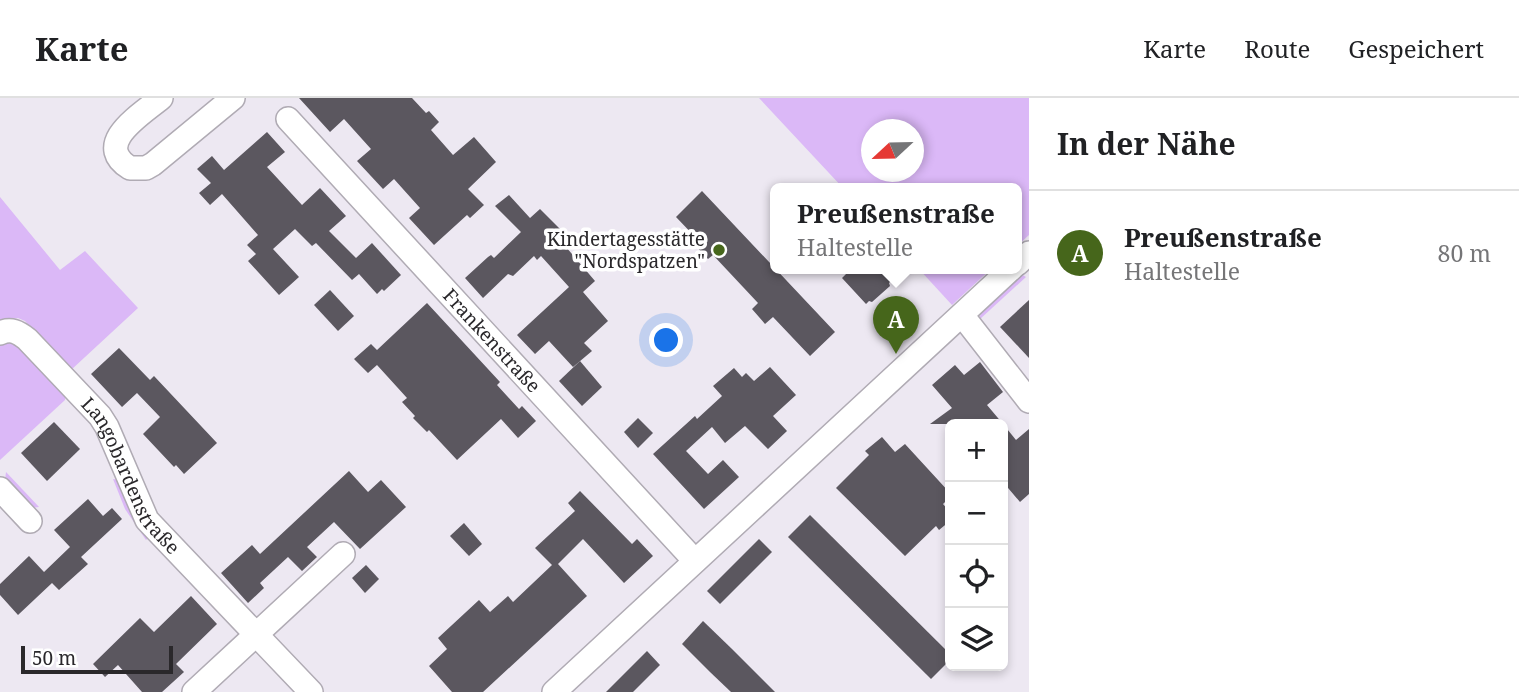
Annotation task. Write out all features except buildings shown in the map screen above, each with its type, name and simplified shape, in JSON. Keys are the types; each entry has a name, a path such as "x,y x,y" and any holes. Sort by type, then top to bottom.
{"street":[{"path":"162,98 119,135 116,150 118,158 130,168 146,168 153,164 233,98"},
{"name":"Frankenstraße","path":"288,119 695,561"},
{"path":"554,692 1006,274"},
{"path":"962,315 1029,401"},
{"name":"Langobardenstraße","path":"0,333 5,330 17,331 27,339 100,416 147,520 311,692"},
{"path":"0,489 30,521"},
{"path":"194,692 343,554"}],"shaded area":[{"path":"759,98 1029,98 1029,235 1022,241 1022,183 838,183"},
{"path":"0,197 60,270 85,251 138,308 71,370 25,321 18,318 0,321"},
{"path":"924,274 986,274 952,305"},
{"path":"1021,274 1026,277 979,320 981,312"},
{"path":"6,341 16,342 66,392 65,400 0,460 0,344"},
{"path":"6,472 39,507 31,508 5,480"},
{"path":"113,479 120,480 150,536 146,540 125,509"}],"place":[{"name":"Kindertagesstätte \"Nordspatzen\"","path":"719,250"},
{"name":"Preußenstraße","path":"896,354"}]}
